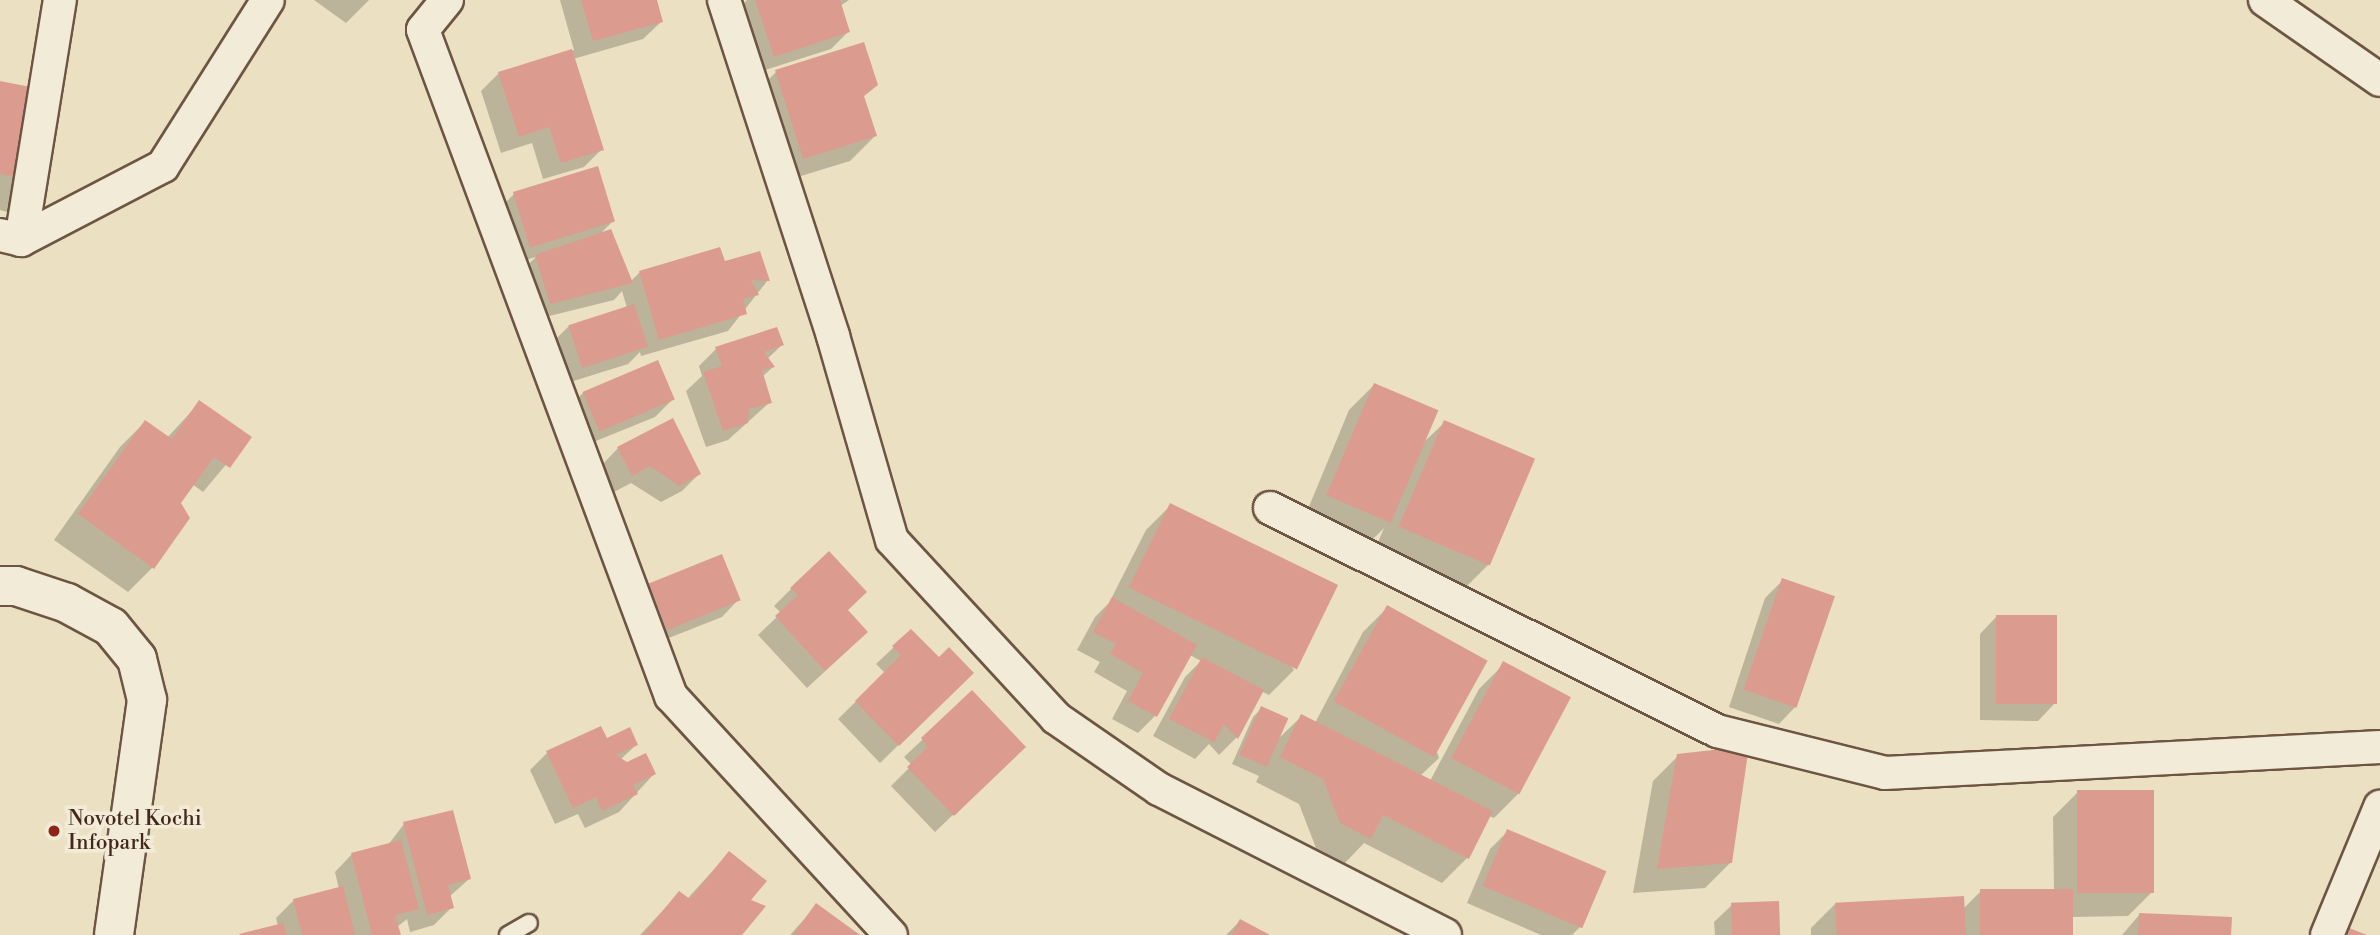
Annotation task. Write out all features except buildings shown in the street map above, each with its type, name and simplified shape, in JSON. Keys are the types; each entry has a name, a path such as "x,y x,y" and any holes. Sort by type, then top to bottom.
{"main road":[{"path":"0,586 16,586 67,603 111,628 137,659 147,699 114,935"}],"street":[{"path":"11,237 60,0"},
{"path":"11,237 163,166 268,0"},
{"path":"447,0 423,30 671,696 891,935"},
{"path":"724,0 832,336 892,540 1056,718 1159,789 1445,935"},
{"path":"2265,0 2380,80"},
{"path":"1269,508 1717,732 1885,773 2380,747"},
{"path":"2327,935 2380,807"}],"lane":[{"path":"508,935 529,923"}],"place":[{"name":"Novotel Kochi Infopark","path":"54,831"}]}
